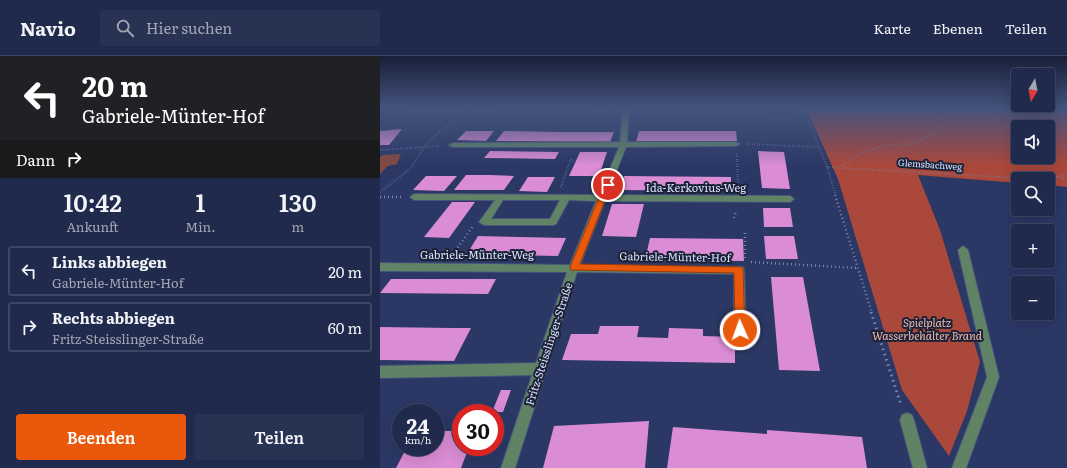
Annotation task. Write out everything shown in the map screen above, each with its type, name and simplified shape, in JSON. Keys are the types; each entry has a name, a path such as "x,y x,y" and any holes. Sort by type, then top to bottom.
{"street":[{"name":"Fritz-Steisslinger-Straße","path":"508,468 574,267 623,145 625,127"},
{"path":"453,145 736,144"},
{"name":"Ida-Kerkovius-Weg","path":"414,197 790,199"},
{"path":"501,197 484,222 554,222 561,198"},
{"path":"959,468 993,377 963,250"},
{"name":"Gabriele-Münter-Weg","path":"380,267 574,267"},
{"name":"Gabriele-Münter-Hof","path":"574,267 738,270 740,330"},
{"path":"380,372 540,369"},
{"path":"907,420 920,468"}],"path":[{"path":"380,192 411,168 425,146 438,133 447,127"},
{"path":"812,127 827,167 891,376 907,420"},
{"path":"841,167 860,153 888,145 912,144 929,137 935,133 937,127"},
{"path":"738,186 736,144 819,147"},
{"path":"380,150 425,146"},
{"path":"561,198 571,159 574,164"},
{"name":"Glemsbachweg","path":"827,167 1011,178"},
{"name":"Glemsbachweg","path":"1056,177 1067,174"},
{"path":"1056,177 1067,179"},
{"path":"380,197 414,197"},
{"path":"745,233 745,261 858,268"},
{"path":"445,266 464,237"}],"shaded area":[{"path":"401,154 397,164 388,166 380,174 380,157 383,155"}],"green space":[{"name":"Spielplatz Wasserbehälter Brand","path":"815,127 1011,127 1011,164 1055,164 1055,127 1067,127 1067,187 1055,186 1055,172 1011,172 1011,182 918,175 940,230 980,362 967,411 949,456 902,390 838,179"}],"building":[{"path":"402,129 389,145 380,145 380,131"},
{"path":"466,131 494,131 486,141 457,140"},
{"path":"504,131 614,132 610,142 496,141"},
{"path":"639,131 736,131 737,141 636,142"},
{"path":"490,151 559,152 555,159 484,158"},
{"path":"758,151 784,152 790,189 762,188"},
{"path":"580,152 607,152 599,176 569,176"},
{"path":"466,175 514,176 504,190 454,190"},
{"path":"426,176 457,176 444,191 413,190"},
{"path":"624,176 731,177 731,191 620,190"},
{"path":"528,177 555,177 547,192 519,191"},
{"path":"452,202 475,202 449,238 424,237"},
{"path":"612,204 644,204 636,237 602,236"},
{"path":"763,208 790,208 793,227 764,227"},
{"path":"478,236 566,238 558,256 467,254"},
{"path":"764,236 794,236 798,259 766,259"},
{"path":"650,238 743,239 744,261 645,260"},
{"path":"771,277 803,277 820,371 779,370"},
{"path":"391,279 496,279 488,294 380,293"},
{"path":"600,326 639,326 637,337 668,338 669,328 703,329 703,336 735,337 735,363 562,360 571,334 598,334"},
{"path":"380,327 471,328 454,361 380,360"},
{"path":"501,390 511,390 504,409 504,404 495,404"},
{"path":"649,421 645,468 543,468 554,426"},
{"path":"673,427 767,434 767,430 862,437 867,468 667,468"},
{"path":"444,431 452,431 452,456 466,456 461,468 396,468 402,456 444,456"}],"route":[{"path":"608,185 574,267 738,270 740,330"}]}
